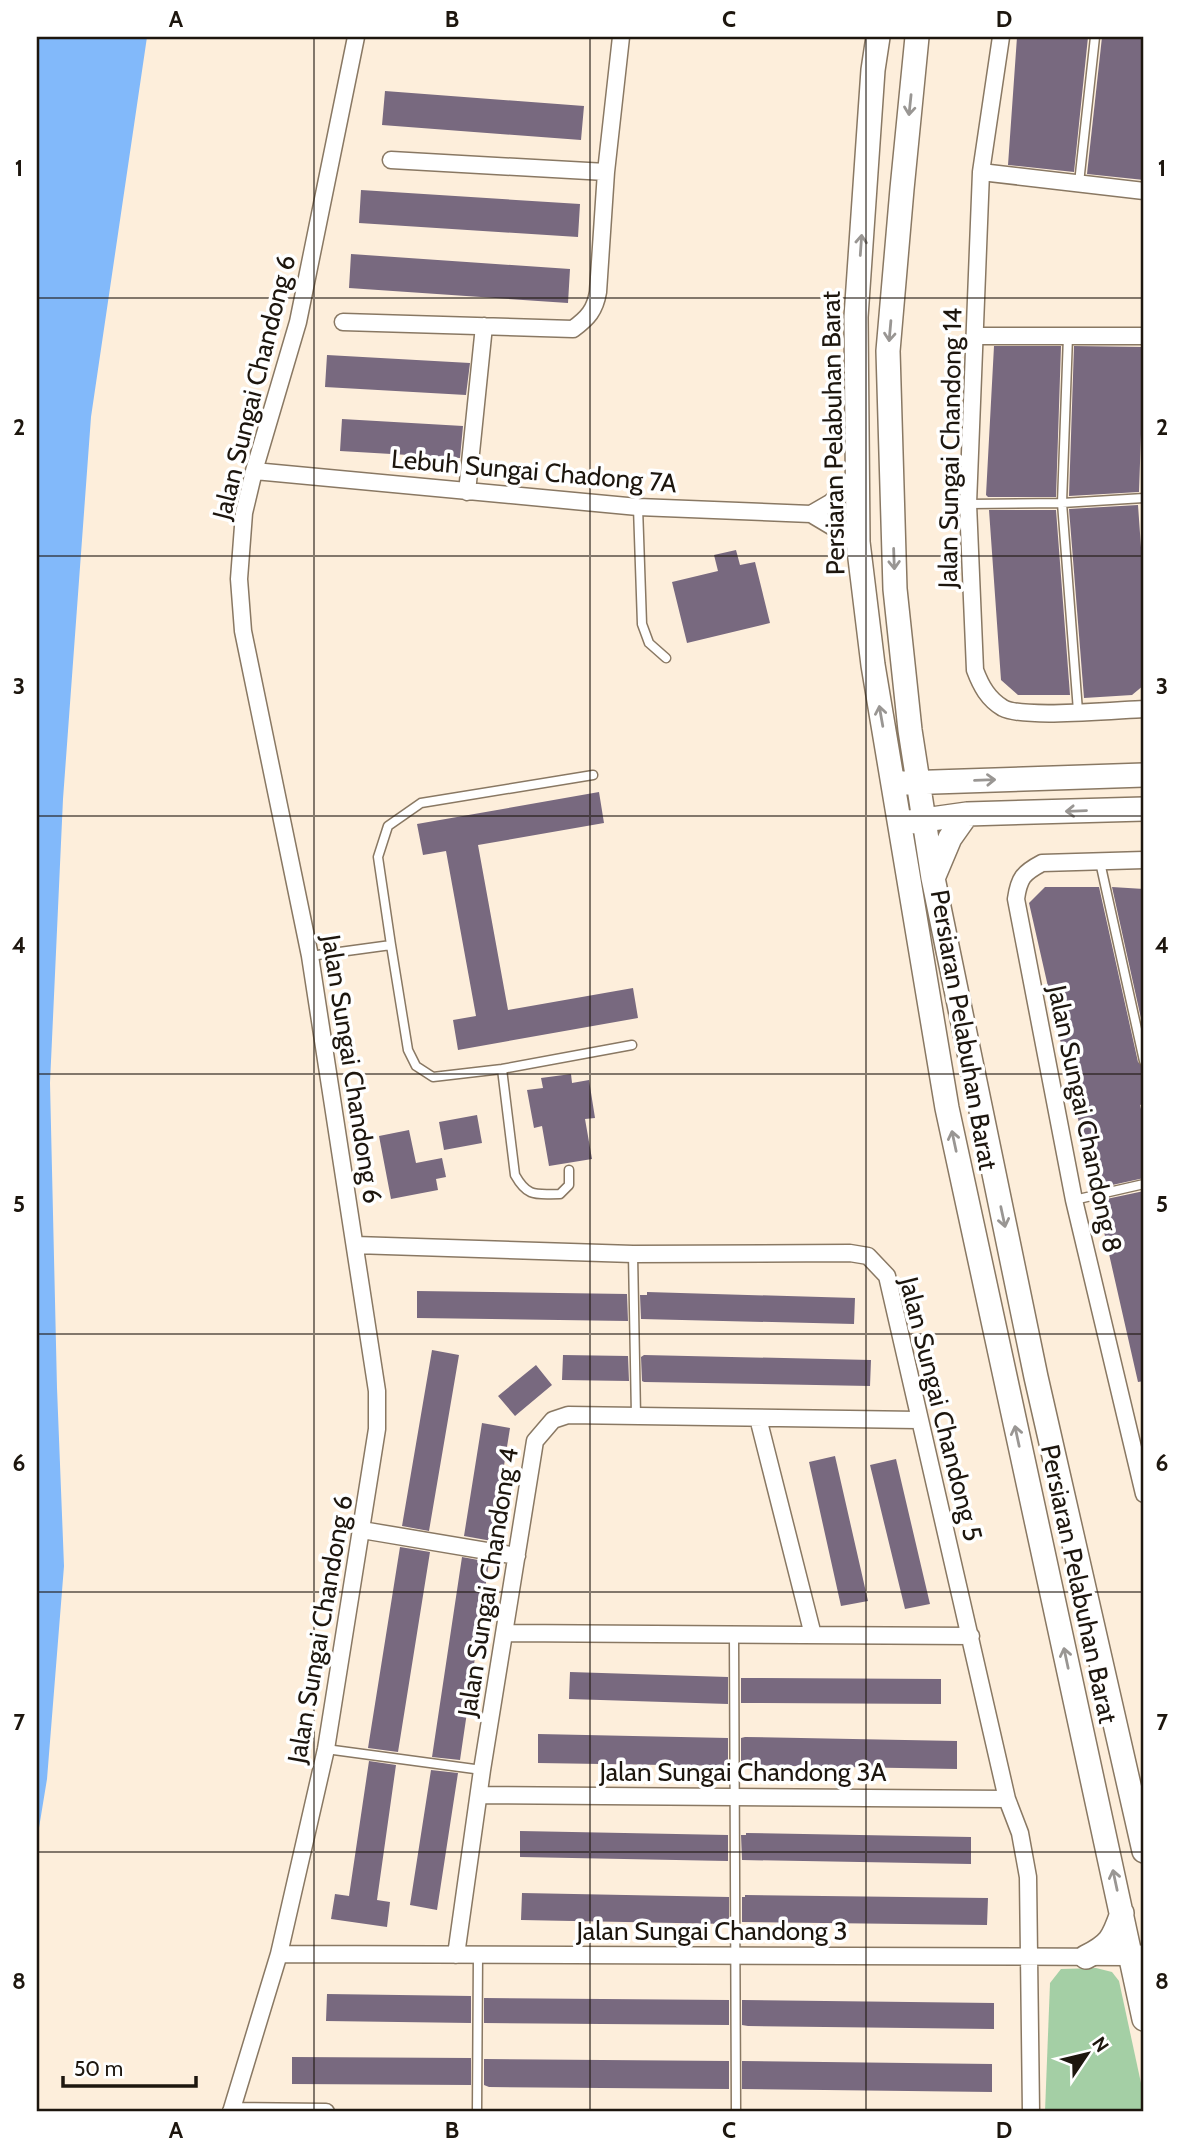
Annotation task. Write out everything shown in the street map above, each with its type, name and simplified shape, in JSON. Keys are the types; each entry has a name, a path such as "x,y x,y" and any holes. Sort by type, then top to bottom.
{"street":[{"name":"Jalan Sungai Chandong 6","path":"231,2111 279,1954 326,1749 377,1429 377,1391 310,956 243,631 240,566 244,513 298,322 356,37"},
{"path":"343,322 573,329 587,319 595,309 598,292 606,172 621,37"},
{"name":"Persiaran Pelabuhan Barat","path":"878,37 873,70 856,317 858,542 873,665 947,1108 1122,1913 1138,1955 1144,2019"},
{"name":"Persiaran Pelabuhan Barat","path":"917,37 888,351 895,589 910,730 933,878 1036,1377 1144,1851"},
{"name":"Jalan Sungai Chandong 14","path":"1001,37 981,172 968,503 975,670 985,693 1004,709 1028,714 1144,709"},
{"path":"391,160 606,172"},
{"path":"981,172 1144,191"},
{"path":"467,492 484,326"},
{"path":"975,336 1144,336"},
{"name":"Lebuh Sungai Chadong 7A","path":"254,471 638,507 811,514"},
{"path":"856,480 830,503 811,514 858,542"},
{"path":"910,730 915,750 930,766 954,780"},
{"path":"893,783 1144,775"},
{"path":"899,823 925,822 967,814 1144,809"},
{"path":"933,878 950,838 967,814"},
{"name":"Jalan Sungai Chandong 8","path":"1144,860 1042,863 1028,870 1018,882 1016,899 1074,1200 1140,1455 1144,1494"},
{"name":"Jalan Sungai Chandong 5","path":"355,1245 633,1254 850,1253 868,1256 887,1276 918,1420 971,1636 1007,1799 1020,1833 1028,1877 1031,2112"},
{"path":"1005,1380 1015,1374 1025,1373 1036,1377"},
{"name":"Jalan Sungai Chandong 4","path":"456,1955 482,1770 535,1441 553,1420 568,1415 918,1420"},
{"path":"758,1418 813,1635"},
{"path":"362,1530 517,1556"},
{"path":"505,1633 971,1636"},
{"name":"Jalan Sungai Chandong 3A","path":"479,1795 1007,1799"},
{"path":"1086,1956 1104,1948 1114,1937 1122,1913"},
{"name":"Jalan Sungai Chandong 3","path":"279,1954 1028,1957 1138,1955"},
{"path":"231,2111 326,2112"}],"lane":[{"path":"1079,183 1096,37"},
{"path":"1068,337 1062,503 1078,711"},
{"path":"968,503 1062,503 1144,498"},
{"path":"638,507 642,624 649,643 666,658"},
{"path":"593,775 421,803 388,826 378,858 408,1051 416,1066 433,1077 502,1069 632,1045"},
{"path":"1100,862 1144,1061"},
{"path":"310,956 391,945"},
{"path":"502,1069 514,1175 522,1188 532,1194 560,1194 569,1185 569,1170"},
{"path":"1074,1200 1144,1185"},
{"path":"633,1254 636,1416"},
{"path":"734,1635 736,2112"},
{"path":"326,1749 482,1770"},
{"path":"477,2112 478,1955"}],"green space":[{"path":"1096,1968 1112,1972 1119,1981 1144,2097 1144,2112 1045,2112 1050,1983 1061,1969"}],"water":[{"path":"37,37 147,37 91,417 63,799 50,1083 64,1566 47,1779 37,1840"}],"building":[{"path":"1017,37 1088,37 1074,172 1008,165"},
{"path":"1102,37 1144,37 1144,180 1087,174"},
{"path":"385,91 584,106 581,140 382,125"},
{"path":"361,190 580,204 578,237 359,223"},
{"path":"351,254 570,269 568,303 349,288"},
{"path":"994,346 1061,346 1056,497 986,495"},
{"path":"1074,346 1144,347 1139,492 1069,496"},
{"path":"327,355 470,363 466,395 325,387"},
{"path":"342,419 463,426 460,458 340,451"},
{"path":"1138,505 1144,590 1144,685 1132,695 1084,698 1069,509"},
{"path":"989,510 1056,510 1070,695 1018,695 1001,680"},
{"path":"736,550 740,565 755,562 770,623 687,643 672,582 718,571 714,555"},
{"path":"599,792 604,823 478,845 508,1010 633,988 638,1018 458,1050 453,1020 476,1016 446,851 423,855 417,824"},
{"path":"1045,887 1099,887 1138,1062 1144,1067 1144,1104 1140,1105 1144,1121 1144,1178 1094,1189 1029,903"},
{"path":"1112,887 1144,889 1144,1032"},
{"path":"571,1074 572,1083 589,1080 595,1118 585,1119 592,1159 549,1166 542,1126 534,1128 527,1090 543,1088 541,1078"},
{"path":"477,1115 482,1143 444,1150 439,1122"},
{"path":"409,1130 416,1163 442,1158 446,1177 436,1179 438,1190 391,1199 379,1136"},
{"path":"1144,1191 1144,1381 1138,1382 1097,1201"},
{"path":"417,1291 627,1294 628,1321 417,1318"},
{"path":"647,1292 855,1298 854,1324 641,1319 640,1295 647,1295"},
{"path":"432,1350 459,1355 429,1531 402,1526"},
{"path":"563,1355 628,1356 629,1381 562,1380"},
{"path":"641,1357 871,1360 870,1386 644,1382"},
{"path":"536,1365 552,1385 515,1416 498,1396"},
{"path":"482,1423 510,1428 492,1541 464,1536"},
{"path":"835,1456 868,1601 841,1606 809,1462"},
{"path":"896,1459 930,1604 905,1609 870,1465"},
{"path":"400,1547 430,1552 398,1752 368,1748"},
{"path":"462,1557 489,1562 460,1760 432,1757"},
{"path":"570,1672 728,1677 728,1704 569,1699"},
{"path":"741,1678 941,1679 941,1704 741,1703"},
{"path":"538,1734 728,1738 728,1766 538,1763"},
{"path":"741,1738 957,1741 957,1769 741,1765"},
{"path":"369,1761 396,1765 377,1900 390,1902 387,1927 331,1919 335,1894 349,1896"},
{"path":"431,1770 458,1773 437,1910 410,1905"},
{"path":"520,1831 728,1835 728,1861 520,1857"},
{"path":"741,1835 971,1837 971,1864 742,1860"},
{"path":"522,1893 729,1897 729,1924 521,1920"},
{"path":"742,1897 988,1898 987,1925 742,1922"},
{"path":"327,1994 471,1996 471,2023 326,2021"},
{"path":"484,1998 729,2000 729,2025 484,2023"},
{"path":"742,2000 994,2003 994,2029 748,2026 742,2025"},
{"path":"292,2057 471,2058 471,2085 292,2084"},
{"path":"484,2059 729,2061 729,2089 489,2087 484,2085"},
{"path":"742,2061 992,2064 992,2092 742,2089"}]}
